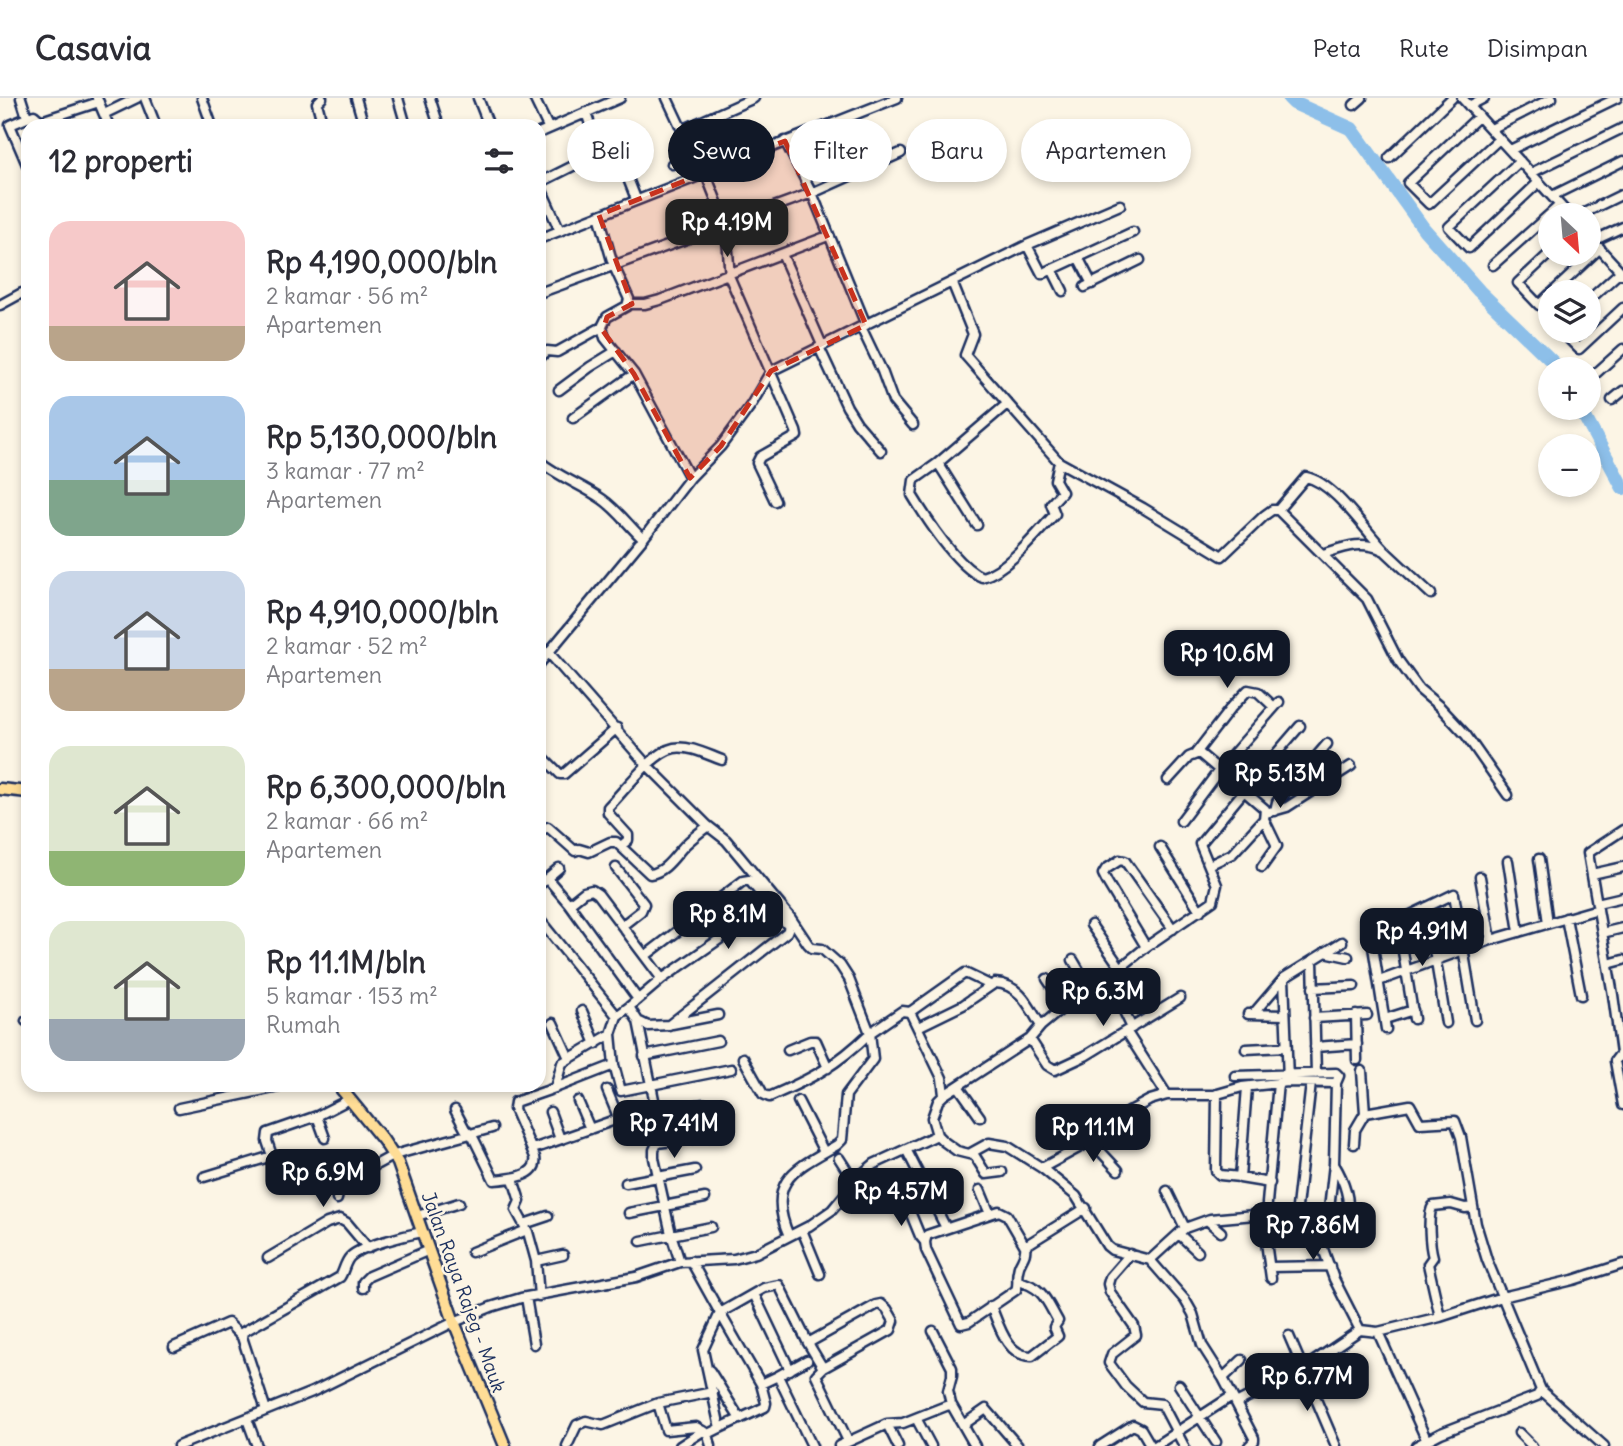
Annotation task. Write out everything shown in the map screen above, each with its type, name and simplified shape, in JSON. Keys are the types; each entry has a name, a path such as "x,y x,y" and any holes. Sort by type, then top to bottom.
{"main road":[{"path":"0,789 21,791"},
{"name":"Jalan Raya Rajeg - Mauk","path":"344,1092 394,1155 454,1322 505,1446"}],"street":[{"path":"21,98 27,117"},
{"path":"145,98 153,119"},
{"path":"202,98 210,119"},
{"path":"322,98 317,103 322,119"},
{"path":"356,98 362,119"},
{"path":"398,98 404,119"},
{"path":"429,98 436,119"},
{"path":"478,98 486,119"},
{"path":"534,98 544,119"},
{"path":"546,123 548,127 586,112 597,102 620,98"},
{"path":"667,98 677,119"},
{"path":"707,119 754,98"},
{"path":"870,98 876,106"},
{"path":"775,145 897,98"},
{"path":"1354,105 1362,98"},
{"path":"1389,158 1452,98"},
{"path":"1462,98 1558,203"},
{"path":"1469,106 1484,98"},
{"path":"1490,129 1552,98"},
{"path":"1510,150 1617,98"},
{"path":"104,114 134,99"},
{"path":"46,119 98,100 106,119"},
{"path":"546,180 599,153 586,112"},
{"path":"22,119 36,115 39,119"},
{"path":"1479,116 1408,183 1429,204 1499,139"},
{"path":"21,119 12,123 10,127 21,151"},
{"path":"1531,173 1623,128"},
{"path":"785,141 811,193 893,401 912,425"},
{"path":"546,290 811,193 901,153"},
{"path":"1520,161 1449,227 1469,248 1539,182"},
{"path":"1552,196 1623,161"},
{"path":"629,182 636,199"},
{"path":"546,236 679,182"},
{"path":"709,182 726,225 729,273 797,436 760,457 757,463 775,500"},
{"path":"1601,205 1623,194"},
{"path":"546,199 560,231"},
{"path":"546,656 690,478 721,446 751,405 771,371 1027,245 1120,205"},
{"path":"599,215 613,264 629,299 628,304"},
{"path":"1493,265 1538,225"},
{"path":"1601,235 1623,227"},
{"path":"1027,245 1042,274 1133,232"},
{"path":"546,352 557,352 602,327 607,317 628,304 645,304 660,300 828,236"},
{"path":"1601,249 1620,267 1601,287"},
{"path":"782,254 847,407 881,451"},
{"path":"1078,257 1088,285 1140,260"},
{"path":"1538,264 1518,283 1538,304"},
{"path":"1566,280 1581,266"},
{"path":"1052,269 1063,291"},
{"path":"953,282 973,334 965,355 1059,462 1143,508 1222,556 1265,514 1278,510 1367,599 1398,660 1419,689 1440,706 1466,735 1508,795"},
{"path":"0,305 21,294"},
{"path":"1601,328 1623,308"},
{"path":"602,327 605,338 634,374 690,478"},
{"path":"1601,369 1623,349"},
{"path":"559,390 616,351"},
{"path":"573,418 634,374"},
{"path":"1007,404 939,463 914,480 912,495 941,539 974,572 982,577 992,573 1055,514 1051,504 1062,492 1055,480 1059,462"},
{"path":"939,463 976,525"},
{"path":"546,466 602,499 643,539"},
{"path":"1278,510 1306,477 1311,478 1326,487 1386,552 1431,594"},
{"path":"1323,554 1358,544 1371,545 1386,552"},
{"path":"549,653 647,765 708,826 726,840 789,927 787,932 669,1025"},
{"path":"1168,780 1196,752 1248,690 1258,692 1276,704 1220,769 1181,821"},
{"path":"1249,1446 1254,1438 1198,1336 1185,1300 1150,1260 1116,1252 1107,1246 1076,1196 1042,1168 1001,1144 989,1143 969,1154 957,1151 937,1135 932,1114 944,1095 1030,1039 1065,1006 1213,901 1217,885 1200,846 1201,841 1300,726"},
{"path":"546,760 560,774 564,774 617,728"},
{"path":"1209,865 1232,854 1327,744"},
{"path":"621,846 628,841 628,835 607,810 647,765 663,752 674,748 686,748 722,760"},
{"path":"1196,752 1220,769 1265,809 1277,846 1262,867"},
{"path":"1268,815 1298,801 1351,766"},
{"path":"546,828 575,851 579,849 589,852 613,841 650,874 656,873 708,826"},
{"path":"1623,830 1588,853 1620,1023 1622,1053 1615,1061 1623,1105"},
{"path":"1160,848 1200,911"},
{"path":"1539,859 1548,923"},
{"path":"1146,947 1107,882 1103,874 1106,869 1120,860 1125,861 1173,929"},
{"path":"1508,861 1519,932"},
{"path":"1592,874 1623,865"},
{"path":"559,868 547,878 637,998"},
{"path":"616,868 644,904 641,911 623,925"},
{"path":"1480,877 1491,940"},
{"path":"645,956 743,881 749,880 812,948 822,949 840,965 849,979 870,1034 873,1059 846,1095 842,1140 795,1170 786,1181 780,1215 789,1236"},
{"path":"569,904 584,892 595,891 662,979"},
{"path":"1398,921 1414,1014 1386,1024 1371,934 1454,894 1475,1020"},
{"path":"1379,981 1491,940 1566,918 1623,897"},
{"path":"731,1069 621,1091 614,1065 611,1034 617,1016 637,998 773,903"},
{"path":"1427,907 1446,1023"},
{"path":"1566,918 1581,995"},
{"path":"1091,925 1120,967"},
{"path":"546,928 617,1016"},
{"path":"1602,933 1623,928"},
{"path":"1285,1015 1251,1014 1284,978 1342,942"},
{"path":"1325,952 1348,957"},
{"path":"1073,960 1090,989"},
{"path":"1313,960 1316,1074"},
{"path":"1608,964 1623,960"},
{"path":"743,1058 765,1097 805,1081 828,1068 902,1011 910,1012 965,973 990,985"},
{"path":"1108,978 1129,1029 1167,1094"},
{"path":"1284,978 1288,1078"},
{"path":"1047,979 1065,1006"},
{"path":"918,1027 963,1005 990,985 1000,983 1018,992 1041,1026"},
{"path":"1314,988 1354,986"},
{"path":"1613,995 1623,993"},
{"path":"1030,1039 1047,1065 1055,1070 1085,1056 1180,998"},
{"path":"629,1007 638,1021 657,1113 661,1135 654,1158 680,1262"},
{"path":"582,1011 596,1044"},
{"path":"910,1012 942,1078 944,1095"},
{"path":"1314,1018 1367,1014"},
{"path":"638,1021 648,1026 669,1025 718,1015"},
{"path":"1356,1015 1357,1060"},
{"path":"553,1023 569,1058"},
{"path":"555,1088 561,1065 611,1034"},
{"path":"644,1056 718,1041"},
{"path":"788,1050 816,1041 828,1068"},
{"path":"1315,1047 1357,1044"},
{"path":"1246,1049 1286,1047"},
{"path":"546,1091 614,1065"},
{"path":"1354,1144 1355,1130 1365,1113 1362,1071"},
{"path":"1042,1168 1083,1146 1128,1112 1167,1094 1217,1094 1278,1083 1288,1078 1336,1073 1340,1079 1336,1083 1335,1164 1328,1218"},
{"path":"1235,1076 1336,1083"},
{"path":"1266,1214 1278,1083"},
{"path":"1296,1216 1311,1083"},
{"path":"958,1086 981,1117"},
{"path":"1240,1177 1247,1087"},
{"path":"607,1090 619,1119"},
{"path":"179,1108 255,1092"},
{"path":"455,1110 494,1180 513,1179 536,1166 533,1149 514,1109 515,1102 544,1092"},
{"path":"1217,1094 1216,1171 1220,1175 1270,1183"},
{"path":"281,1182 267,1141 268,1133 317,1116 349,1099"},
{"path":"578,1101 590,1129"},
{"path":"798,1101 824,1152"},
{"path":"533,1149 619,1119 704,1104"},
{"path":"1365,1113 1410,1105 1420,1123 1455,1121 1461,1137 1473,1207 1487,1260 1541,1390 1604,1446"},
{"path":"550,1112 561,1139"},
{"path":"317,1116 325,1138"},
{"path":"337,1199 339,1190 346,1181 394,1155 492,1129"},
{"path":"178,1446 344,1377 454,1322 491,1307 526,1297 636,1277 680,1262 744,1257 756,1253 802,1230 832,1210 874,1164 937,1135"},
{"path":"657,1143 714,1136"},
{"path":"1089,1139 1118,1170"},
{"path":"906,1149 946,1228"},
{"path":"974,1153 986,1174 1002,1172"},
{"path":"204,1177 272,1156"},
{"path":"839,1158 855,1183"},
{"path":"1150,1260 1182,1231 1207,1220 1266,1214 1343,1219 1348,1211 1343,1180 1335,1164"},
{"path":"626,1183 695,1170"},
{"path":"513,1179 520,1201 516,1210 525,1227 536,1261 539,1296"},
{"path":"979,1190 990,1214"},
{"path":"1167,1191 1182,1231 1198,1252"},
{"path":"904,1197 959,1323 966,1323 1016,1290 1018,1268 1026,1256 1025,1247 1003,1211 930,1233 925,1242"},
{"path":"629,1213 705,1198"},
{"path":"417,1216 458,1203"},
{"path":"1440,1317 1428,1264 1433,1257 1429,1242 1432,1234 1429,1213 1433,1206 1441,1204 1473,1207"},
{"path":"1025,1247 1086,1209"},
{"path":"472,1252 507,1240 525,1227 548,1216"},
{"path":"268,1258 327,1223 340,1219 347,1223 368,1248"},
{"path":"1207,1220 1221,1231"},
{"path":"641,1241 710,1227"},
{"path":"802,1230 820,1274"},
{"path":"242,1337 246,1330 340,1277 346,1260 351,1256 398,1237 422,1232"},
{"path":"1271,1279 1265,1235 1318,1235 1329,1266 1360,1330"},
{"path":"363,1288 362,1282 369,1276 429,1250"},
{"path":"1130,1254 1110,1277 1108,1284 1110,1292 1134,1325 1136,1335 1112,1354 1109,1363 1126,1386 1143,1402 1161,1403 1184,1446"},
{"path":"536,1261 563,1255"},
{"path":"680,1446 765,1407 766,1403 761,1384 691,1261"},
{"path":"1100,1446 1133,1425 1141,1429 1153,1446 1200,1416 1304,1368 1360,1330 1378,1332 1440,1317 1623,1264"},
{"path":"1269,1267 1329,1266"},
{"path":"990,1306 1009,1345 1017,1352 1032,1356 1056,1338 1058,1335 1054,1327 1059,1321 1051,1308 1034,1285 1018,1281"},
{"path":"720,1428 703,1350 720,1313 764,1288 779,1285 808,1343 811,1358 848,1441"},
{"path":"754,1294 790,1370"},
{"path":"526,1297 534,1344"},
{"path":"808,1343 876,1305 884,1306 892,1317 894,1325 887,1333 819,1372"},
{"path":"174,1347 228,1323 242,1337 266,1410"},
{"path":"933,1331 952,1368 948,1391 951,1404 975,1446"},
{"path":"1378,1332 1426,1439"},
{"path":"1289,1336 1336,1446"},
{"path":"761,1384 811,1358"},
{"path":"1223,1378 1242,1360"},
{"path":"706,1364 740,1419"},
{"path":"778,1376 812,1446"},
{"path":"1179,1385 1216,1442"},
{"path":"1416,1446 1426,1439 1537,1396 1541,1390"},
{"path":"567,1446 574,1427 586,1421 603,1425 658,1403 713,1392"},
{"path":"658,1403 666,1430 692,1426 706,1432 711,1446"},
{"path":"838,1446 887,1424 903,1423 951,1404"},
{"path":"963,1424 986,1409 1018,1446"},
{"path":"916,1418 931,1446"},
{"path":"247,1419 257,1446"},
{"path":"887,1424 898,1446"},
{"path":"1520,1433 1532,1446"},
{"path":"860,1436 866,1446"}],"highlighted area":[{"path":"785,141 866,325 771,371 721,446 690,478 634,374 603,331 607,317 632,304 599,215"}],"waterway":[{"path":"1289,98 1294,103 1352,129 1424,229 1479,291 1548,357"},
{"path":"1586,420 1623,488"}]}
